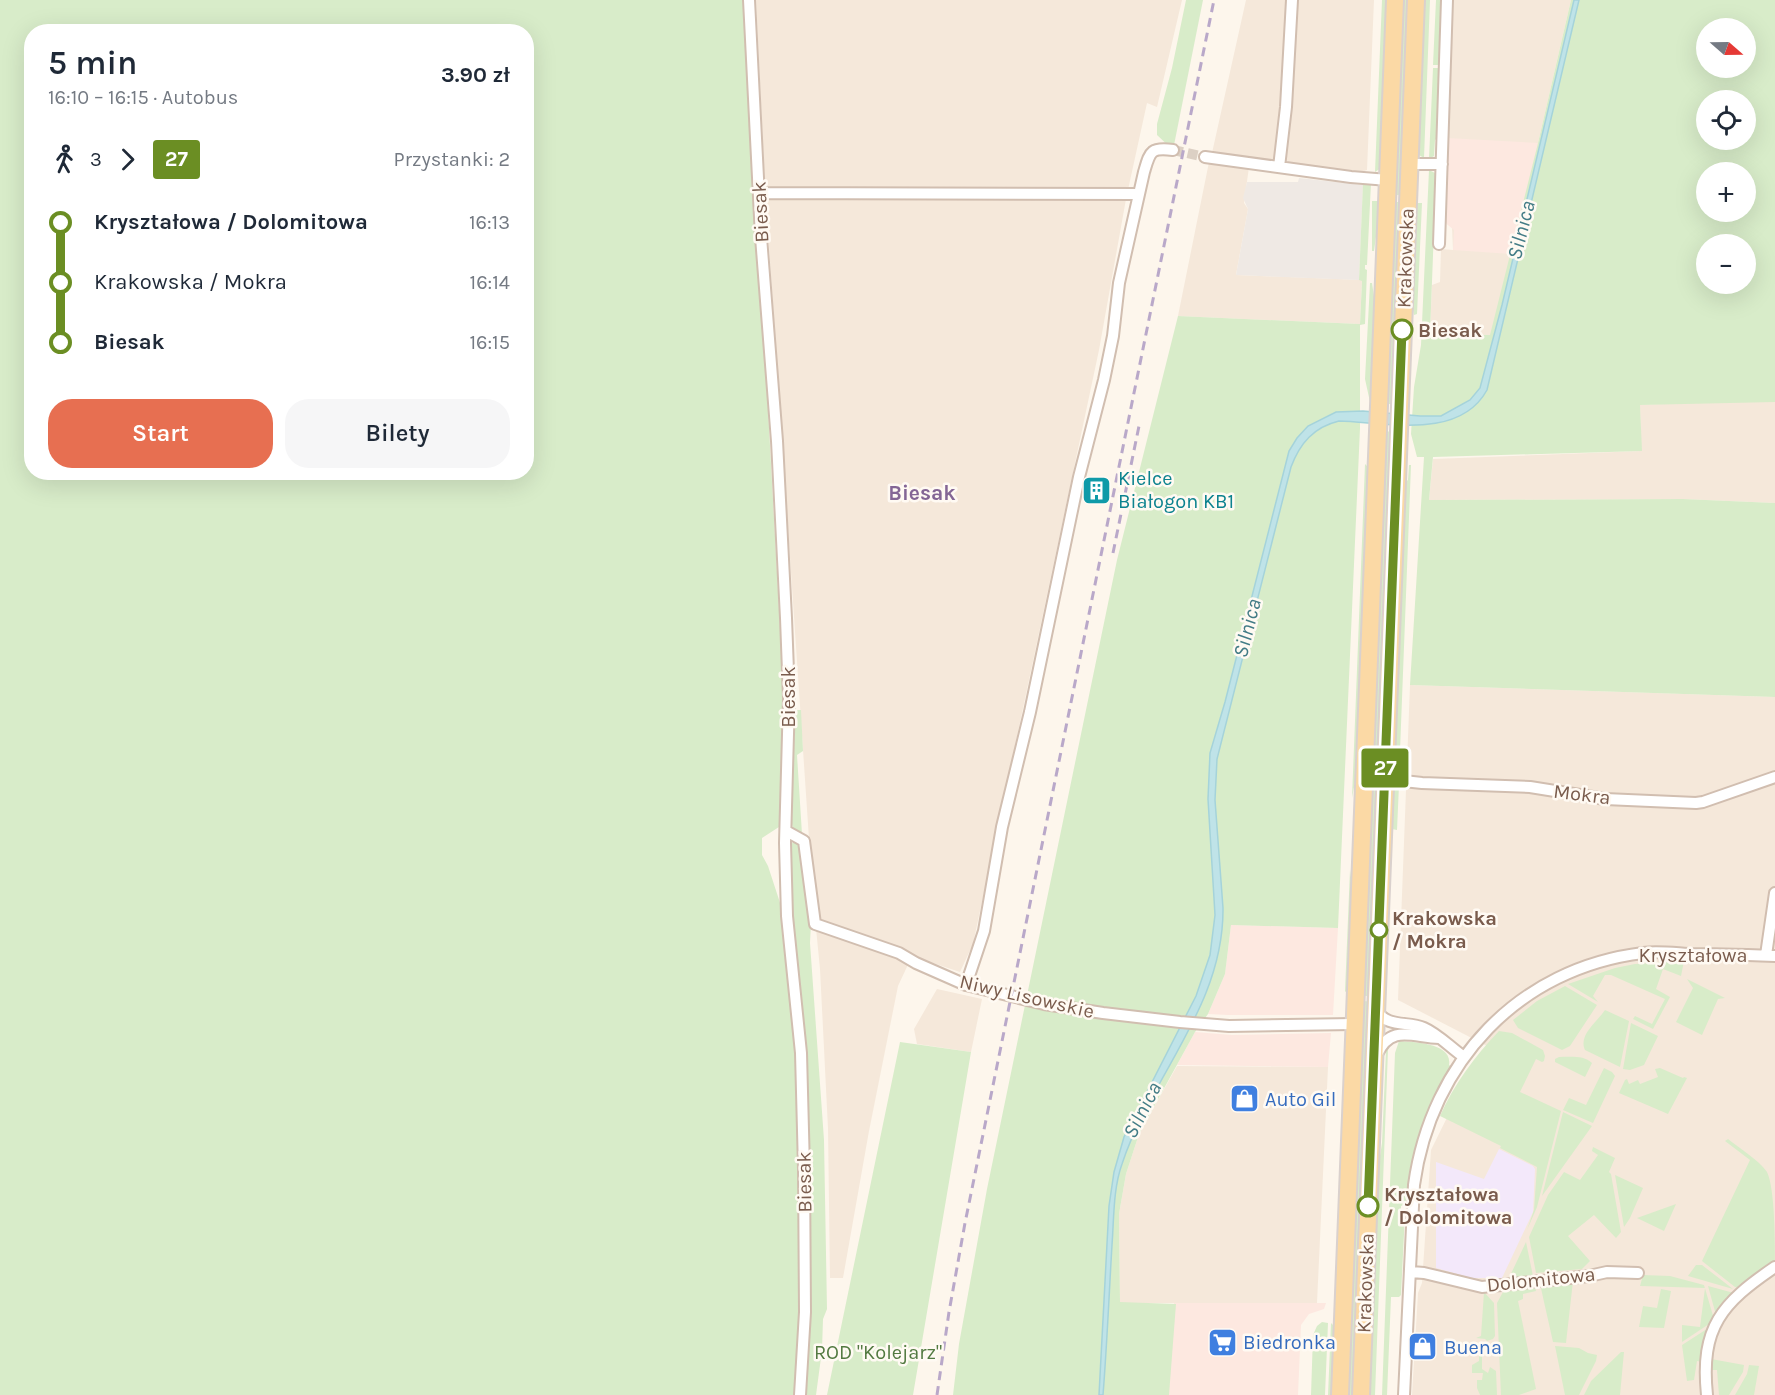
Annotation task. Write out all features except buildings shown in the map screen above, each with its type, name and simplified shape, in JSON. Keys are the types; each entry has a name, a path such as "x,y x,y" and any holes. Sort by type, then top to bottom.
{"main road":[{"name":"Krakowska","path":"1340,1395 1395,0"},
{"name":"Krakowska","path":"1361,1395 1416,0"}],"street":[{"name":"Biesak","path":"749,0 759,193 777,441 789,698 784,843 787,916 801,1053 805,1312 800,1395"},
{"path":"1279,167 1286,107 1292,0"},
{"path":"1439,244 1447,0"},
{"path":"966,985 984,931 1002,826 1032,701 1079,477 1104,380 1113,336 1119,283 1139,194 1150,153 1160,148 1173,150"},
{"name":"Krakowska","path":"1205,157 1388,180"},
{"path":"1409,164 1442,164"},
{"path":"759,193 1139,194"},
{"name":"Mokra","path":"1385,779 1530,788 1605,799 1696,803 1775,777"},
{"name":"Niwy Lisowskie","path":"786,831 804,841 815,924 899,953 966,985 1044,1004 1180,1022 1229,1026 1354,1024"},
{"path":"1771,956 1775,893"},
{"name":"Kryształowa","path":"1404,1395 1414,1185 1429,1122 1439,1099 1464,1057 1497,1021 1522,999 1567,973 1603,960 1645,953 1771,956"},
{"path":"1376,1010 1384,1020 1423,1028 1464,1057"},
{"path":"1374,1062 1382,1045 1393,1035 1439,1038"},
{"path":"1707,1395 1707,1359 1718,1318 1743,1290 1775,1267"},
{"name":"Dolomitowa","path":"1411,1272 1482,1287 1589,1276 1607,1272 1638,1273"}],"shaded area":[{"path":"756,0 1182,0 1157,107 1147,103 1126,199 1099,350 973,944 960,972 912,956 898,986 843,1278 830,1278 828,1128 820,969 813,898 765,187"},
{"path":"1246,0 1374,0 1367,170 1358,173 1212,153"},
{"path":"1451,0 1571,0 1491,335 1430,334 1432,285 1440,282 1441,249 1453,250 1452,227 1443,217"},
{"path":"1447,138 1538,143 1511,254 1453,250 1454,230 1443,221"},
{"path":"1209,162 1249,167 1244,203 1248,209 1236,275 1362,280 1360,324 1178,316"},
{"path":"1299,178 1363,185 1359,280 1236,275 1248,209 1243,198 1247,182 1298,182"},
{"path":"1775,399 1775,503 1683,499 1429,500 1433,459 1641,451 1640,405"},
{"path":"1410,685 1775,697 1775,1395 1412,1395 1418,1293 1422,1283 1431,1150 1472,1067 1491,1048 1398,1000"},
{"path":"1231,925 1338,928 1333,1015 1208,1014 1225,974"},
{"path":"937,989 982,999 971,1052 917,1044 914,1029"},
{"path":"1195,1032 1232,1035 1331,1033 1328,1067 1177,1065"},
{"path":"1177,1066 1328,1067 1317,1303 1120,1303 1119,1214 1126,1174 1139,1134"},
{"path":"1499,1149 1535,1169 1533,1212 1502,1278 1472,1278 1436,1268 1436,1162 1484,1179"},
{"path":"1174,1303 1326,1303 1324,1309 1309,1314 1301,1325 1298,1395 1168,1395"}],"green space":[{"path":"0,0 743,0 784,701 782,825 762,838 762,855 768,866 783,912 796,1027 801,1312 797,1395 0,1395"},
{"path":"1186,0 1203,0 1173,150 1157,135 1157,124 1172,68"},
{"path":"1382,0 1389,0 1381,168 1375,172"},
{"path":"1403,0 1409,0 1401,195 1394,195"},
{"path":"1422,0 1430,0 1424,158 1416,151"},
{"path":"1436,0 1444,0 1442,65 1433,65"},
{"path":"1571,0 1775,0 1775,402 1640,405 1642,451 1433,457 1429,500 1683,499 1775,503 1775,697 1410,685 1424,457 1417,457 1411,434 1414,387 1421,345 1429,170 1435,173 1436,177 1430,334 1490,335"},
{"path":"1433,68 1442,68 1439,137 1435,140 1434,156 1429,159"},
{"path":"1363,183 1371,183 1367,265 1365,265 1367,270 1365,324 1360,325 1360,428 1338,928 1231,925 1225,974 1208,1014 1195,1032 1139,1134 1126,1174 1119,1214 1120,1302 1176,1304 1169,1395 953,1395 959,1344 987,1189 1117,560 1178,316 1360,324 1362,281 1359,280"},
{"path":"1372,201 1381,201 1374,251 1372,251"},
{"path":"1394,202 1401,202 1393,404 1386,404"},
{"path":"1415,203 1422,203 1417,314 1414,315 1411,298"},
{"path":"1370,283 1372,283 1375,303 1372,402 1370,402 1365,379"},
{"path":"1385,431 1392,432 1370,996 1362,996"},
{"path":"1365,464 1370,469 1359,760 1352,798"},
{"path":"1409,465 1411,465 1399,777 1394,773 1403,484 1408,480"},
{"path":"793,710 801,710 803,751 797,755 802,834 793,829 792,824"},
{"path":"1399,785 1397,830 1390,827 1391,792"},
{"path":"795,841 801,844 811,922 810,943 824,1140 827,1309 823,1319 822,1350 816,1395 804,1395 807,1120 804,1025 791,906 790,845"},
{"path":"1350,870 1353,893 1349,996 1345,991"},
{"path":"1684,961 1681,976 1663,969 1656,989 1670,997 1653,1029 1633,1019 1635,1016 1652,1024 1665,999 1611,975 1605,975 1593,996 1598,1002 1568,984 1615,968 1635,964"},
{"path":"1687,979 1725,998 1718,999 1702,1035 1676,1022 1693,988"},
{"path":"1565,986 1597,1005 1570,1046 1562,1050 1518,1028 1513,1020 1537,1001"},
{"path":"1363,1002 1370,1003 1354,1395 1347,1395"},
{"path":"1605,1010 1629,1021 1620,1067 1585,1050 1586,1034"},
{"path":"1631,1023 1658,1036 1644,1065 1630,1070 1623,1069"},
{"path":"1499,1031 1512,1033 1543,1050 1544,1061 1536,1059 1520,1092 1561,1111 1537,1207 1527,1230 1534,1210 1537,1167 1500,1148 1501,1146 1440,1116 1466,1071"},
{"path":"1392,1041 1388,1050 1375,1395 1367,1395 1376,1182 1382,1143 1386,1048"},
{"path":"1399,1041 1422,1043 1439,1048 1445,1052 1449,1058 1449,1065 1452,1067 1435,1097 1422,1129 1413,1162 1409,1196 1406,1196 1406,1204 1401,1206 1401,1213 1405,1214 1401,1295 1391,1297 1387,1395 1382,1395 1395,1053"},
{"name":"ROD \"Kolejarz\"","path":"900,1042 971,1052 913,1395 827,1395"},
{"path":"1559,1057 1581,1058 1592,1063 1585,1077 1555,1062 1555,1059"},
{"path":"1604,1068 1615,1076 1593,1123 1563,1110 1569,1098 1586,1105"},
{"path":"1660,1068 1687,1078 1668,1114 1619,1093 1625,1080 1627,1079 1629,1084 1638,1080 1640,1084 1658,1077 1655,1069"},
{"path":"1563,1112 1592,1126 1542,1196"},
{"path":"1728,1139 1767,1172 1773,1203 1775,1264 1741,1288 1735,1287 1702,1261 1750,1160 1725,1141"},
{"path":"1593,1147 1615,1158 1609,1172 1621,1232 1616,1238 1594,1215 1568,1236 1590,1261 1582,1269 1536,1273 1529,1237 1548,1195 1564,1172 1580,1180 1598,1155 1592,1151"},
{"path":"1615,1175 1643,1188 1624,1227"},
{"path":"1676,1204 1664,1231 1637,1218"},
{"path":"1526,1242 1533,1276 1508,1280"},
{"path":"1696,1265 1702,1265 1733,1289 1688,1276"},
{"path":"1643,1275 1670,1276 1704,1285 1705,1288 1640,1286"},
{"path":"1573,1281 1566,1343 1553,1342 1540,1284"},
{"path":"1708,1286 1734,1293 1716,1315"},
{"path":"1535,1287 1536,1291 1523,1294 1523,1299 1518,1301 1536,1389 1519,1395 1501,1395 1497,1303 1503,1292"},
{"path":"1705,1288 1714,1319 1682,1342 1682,1325 1700,1327"},
{"path":"1661,1289 1671,1291 1664,1328 1639,1327 1643,1306 1657,1308"},
{"path":"1484,1292 1494,1303 1495,1336 1487,1341 1476,1338 1481,1336"},
{"path":"1322,1322 1328,1323 1325,1395 1311,1395 1313,1335 1317,1326"},
{"path":"1331,1323 1336,1328 1334,1395 1328,1395"},
{"path":"1710,1327 1702,1362 1697,1361 1694,1380 1687,1381 1682,1345"},
{"path":"1555,1346 1579,1348 1597,1355 1579,1395 1565,1395"},
{"path":"1482,1347 1484,1351 1482,1369 1488,1373 1490,1367 1496,1371 1497,1395 1480,1395 1477,1380 1482,1380 1483,1373 1472,1373 1472,1365 1479,1361 1479,1351 1476,1349"},
{"path":"1621,1352 1624,1352 1620,1395 1584,1395 1591,1381"},
{"path":"1711,1359 1744,1365 1743,1372 1729,1395 1719,1395 1717,1370 1709,1368"},
{"path":"1749,1365 1759,1366 1754,1395 1735,1395 1747,1374"}],"water":[{"name":"Silnica","path":"1574,0 1579,0 1487,390 1474,406 1459,416 1440,422 1399,425 1339,421 1322,427 1304,443 1291,467 1217,759 1215,800 1223,908 1220,944 1212,977 1199,1009 1150,1101 1119,1174 1114,1204 1103,1395 1099,1395 1109,1206 1114,1172 1124,1137 1196,996 1210,955 1215,915 1208,799 1210,753 1289,451 1308,426 1336,412 1363,411 1441,416 1470,400 1480,388 1502,305"}],"tunnel":[{"path":"1173,150 1205,157"}],"railway":[{"path":"937,1395 965,1223 1214,0"},
{"path":"1113,553 1139,426"}],"bus line":[{"name":"27","path":"1368,1206 1402,330"}],"place":[{"name":"Biesak","path":"1402,330"},
{"name":"Kielce Białogon KB1","path":"1097,490"},
{"name":"Krakowska / Mokra","path":"1379,930"},
{"name":"Auto Gil","path":"1244,1099"},
{"name":"Kryształowa / Dolomitowa","path":"1368,1206"},
{"name":"Biedronka","path":"1222,1342"},
{"name":"Buena","path":"1423,1347"}],"district":[{"name":"Biesak","path":"922,493"}]}
